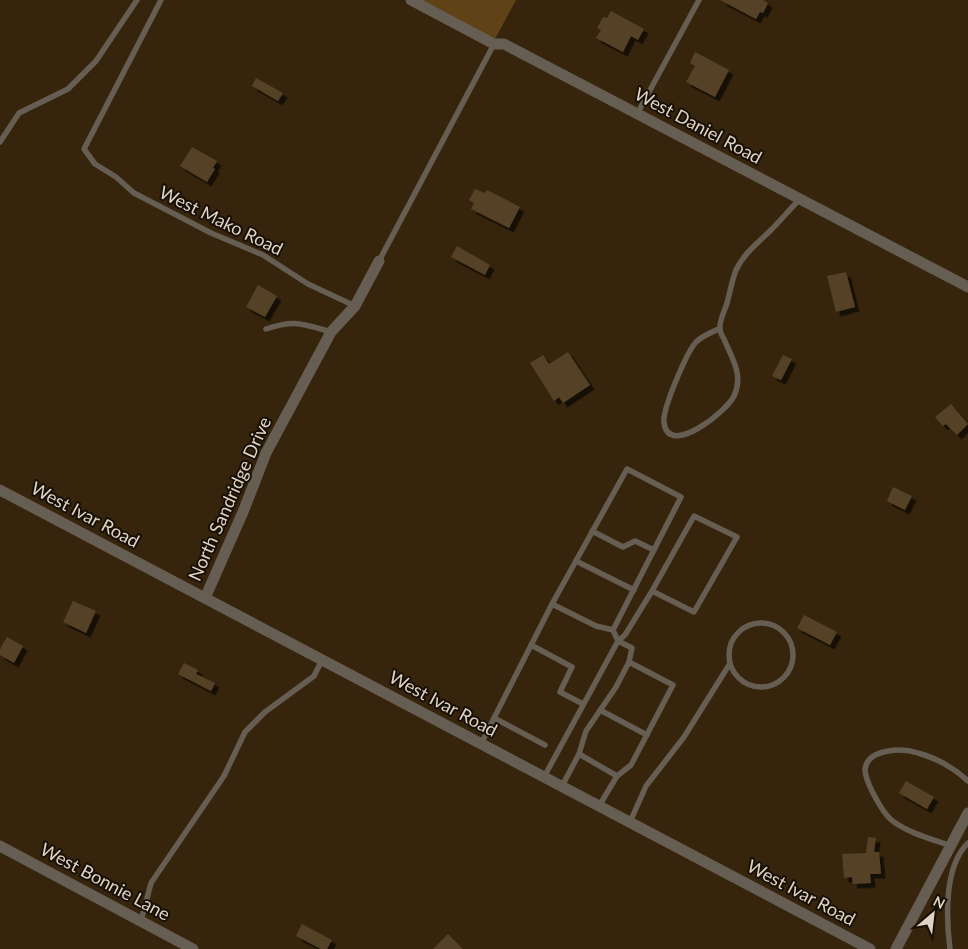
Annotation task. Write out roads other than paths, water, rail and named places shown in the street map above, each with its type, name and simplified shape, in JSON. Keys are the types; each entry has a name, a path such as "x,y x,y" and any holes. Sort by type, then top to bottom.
{"street":[{"name":"West Daniel Road","path":"411,0 494,44 504,44 968,287"},
{"name":"North Sandridge Drive","path":"205,598 243,512 266,453 331,332 355,306 379,261"},
{"name":"West Ivar Road","path":"0,490 870,949"},
{"path":"896,949 968,813"},
{"name":"West Bonnie Lane","path":"0,846 193,949"}],"lane":[{"path":"0,142 19,114 68,89 96,61 137,0"},
{"name":"West Mako Road","path":"161,0 84,149 95,164 116,177 134,193 211,233 263,255 308,284 355,306"},
{"path":"637,114 699,0"},
{"path":"379,261 494,44"},
{"path":"719,329 710,332 696,342 688,356 668,401 664,418 664,425 667,431 681,436 701,427 722,412 733,399 738,386 738,374 719,329 736,270 749,251 800,199"},
{"path":"266,329 296,322 331,332"},
{"path":"481,744 552,604 627,468 681,497 613,630"},
{"path":"544,777 618,641 625,634 652,591 694,516 737,537 694,612 652,591"},
{"path":"592,531 623,547 634,540 654,550"},
{"path":"576,561 634,590"},
{"path":"552,604 596,626 613,630"},
{"path":"630,822 646,786 684,737 729,665 729,649 732,639 738,631 747,625 757,622 768,623 781,630 791,642 794,653 790,669 779,682 769,686 758,687 747,684 738,678 729,665"},
{"path":"562,786 579,754 586,731 616,687 629,662 632,648 618,641 613,630"},
{"path":"531,645 572,667 560,692 583,704"},
{"path":"141,921 151,883 224,776 245,732 265,712 314,676 322,660"},
{"path":"599,806 617,776 631,765 673,685 629,662"},
{"path":"600,710 647,735"},
{"path":"494,718 545,745"},
{"path":"951,846 911,831 893,821 875,798 867,782 865,770 869,760 882,752 902,750 918,752 937,760 959,772 968,781"},
{"path":"579,754 617,776"},
{"path":"950,949 947,928 948,900 954,866 962,849 968,843"}]}
